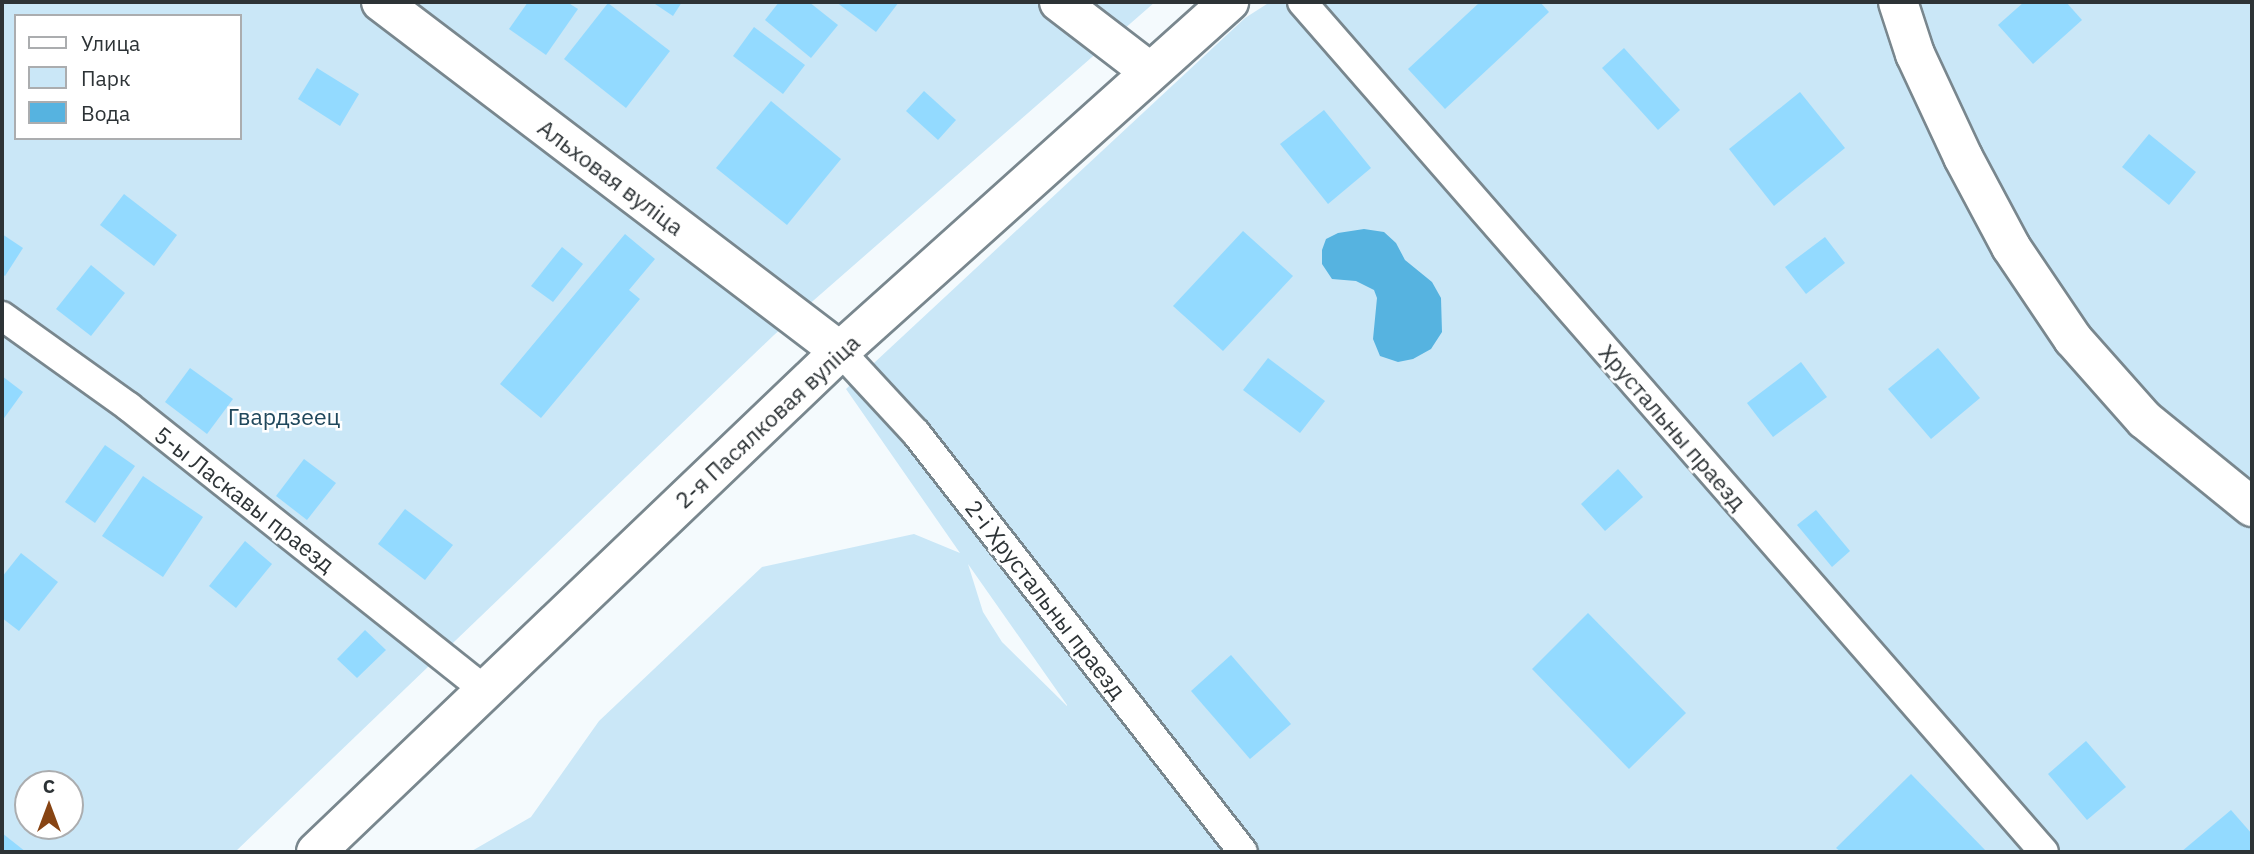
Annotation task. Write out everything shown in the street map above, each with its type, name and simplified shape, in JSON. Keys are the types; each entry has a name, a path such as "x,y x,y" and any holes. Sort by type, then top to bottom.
{"street":[{"name":"Альховая вуліца","path":"381,2 840,351"},
{"path":"1059,2 1149,71"},
{"name":"2-я Пасялковая вуліца","path":"316,852 840,351 1229,2"},
{"path":"1898,2 1915,54 1963,157 2011,247 2073,339 2145,420 2252,507"}],"lane":[{"name":"Хрустальны праезд","path":"1302,2 2044,852"},
{"name":"5-ы Ласкавы праезд","path":"2,316 129,407 484,689"},
{"name":"2-і Хрустальны праезд","path":"840,351 916,433 1243,852"}],"green space":[{"name":"Гвардзеец","path":"2,2 1155,2 774,335 235,852 2,852"},
{"path":"1270,2 2252,2 2252,852 470,852 531,817 599,721 762,567 914,534 960,553 846,389 1245,18","holes":["968,564 1067,705 1002,642 983,612"]}],"water":[{"path":"1364,229 1384,232 1396,243 1405,260 1432,282 1441,298 1442,332 1431,349 1413,359 1398,362 1380,356 1373,339 1377,298 1374,290 1356,281 1332,279 1322,264 1322,250 1326,239 1338,233"}],"building":[{"path":"528,2 567,2 578,9 546,55 509,29"},
{"path":"652,2 682,2 673,16"},
{"path":"779,2 809,2 838,25 811,58 765,20"},
{"path":"836,2 899,2 876,32"},
{"path":"1480,2 1540,2 1549,12 1445,109 1408,69"},
{"path":"2024,2 2066,2 2082,20 2033,64 1998,25"},
{"path":"608,3 670,51 626,108 564,59"},
{"path":"754,27 805,65 783,94 733,56"},
{"path":"1624,48 1680,110 1658,130 1602,68"},
{"path":"317,68 359,94 340,126 298,99"},
{"path":"924,91 956,120 938,140 906,111"},
{"path":"1800,92 1845,148 1774,206 1729,149"},
{"path":"771,101 841,159 787,225 716,168"},
{"path":"1324,110 1371,168 1328,204 1280,144"},
{"path":"2149,134 2196,172 2169,205 2122,167"},
{"path":"124,194 177,235 154,266 100,225"},
{"path":"1243,231 1293,276 1223,351 1173,306"},
{"path":"2,234 23,248 5,276 2,274"},
{"path":"625,234 655,259 629,290 640,299 541,418 500,384"},
{"path":"1825,237 1845,263 1806,294 1785,267"},
{"path":"562,247 583,264 553,302 531,286"},
{"path":"91,265 125,293 91,336 56,309"},
{"path":"1938,348 1980,398 1931,439 1888,389"},
{"path":"1268,358 1325,401 1300,433 1243,390"},
{"path":"1801,362 1827,397 1773,437 1747,403"},
{"path":"190,368 233,399 207,434 165,402"},
{"path":"2,376 23,392 2,421"},
{"path":"105,445 135,466 95,523 65,502"},
{"path":"304,459 336,483 307,520 276,496"},
{"path":"1618,469 1643,497 1605,531 1581,504"},
{"path":"143,476 203,517 163,577 102,536"},
{"path":"405,509 453,545 425,580 378,544"},
{"path":"1816,510 1850,551 1832,567 1797,525"},
{"path":"245,541 272,564 236,608 209,586"},
{"path":"21,553 58,582 19,631 2,618 2,577"},
{"path":"1588,613 1686,713 1629,769 1532,669"},
{"path":"365,630 386,650 357,678 337,659"},
{"path":"1231,655 1291,724 1250,759 1191,691"},
{"path":"2086,741 2126,787 2087,820 2048,774"},
{"path":"1911,774 1987,852 1841,852 1836,848"},
{"path":"2231,810 2252,834 2252,852 2181,852"},
{"path":"2,833 26,852 2,852"}]}
